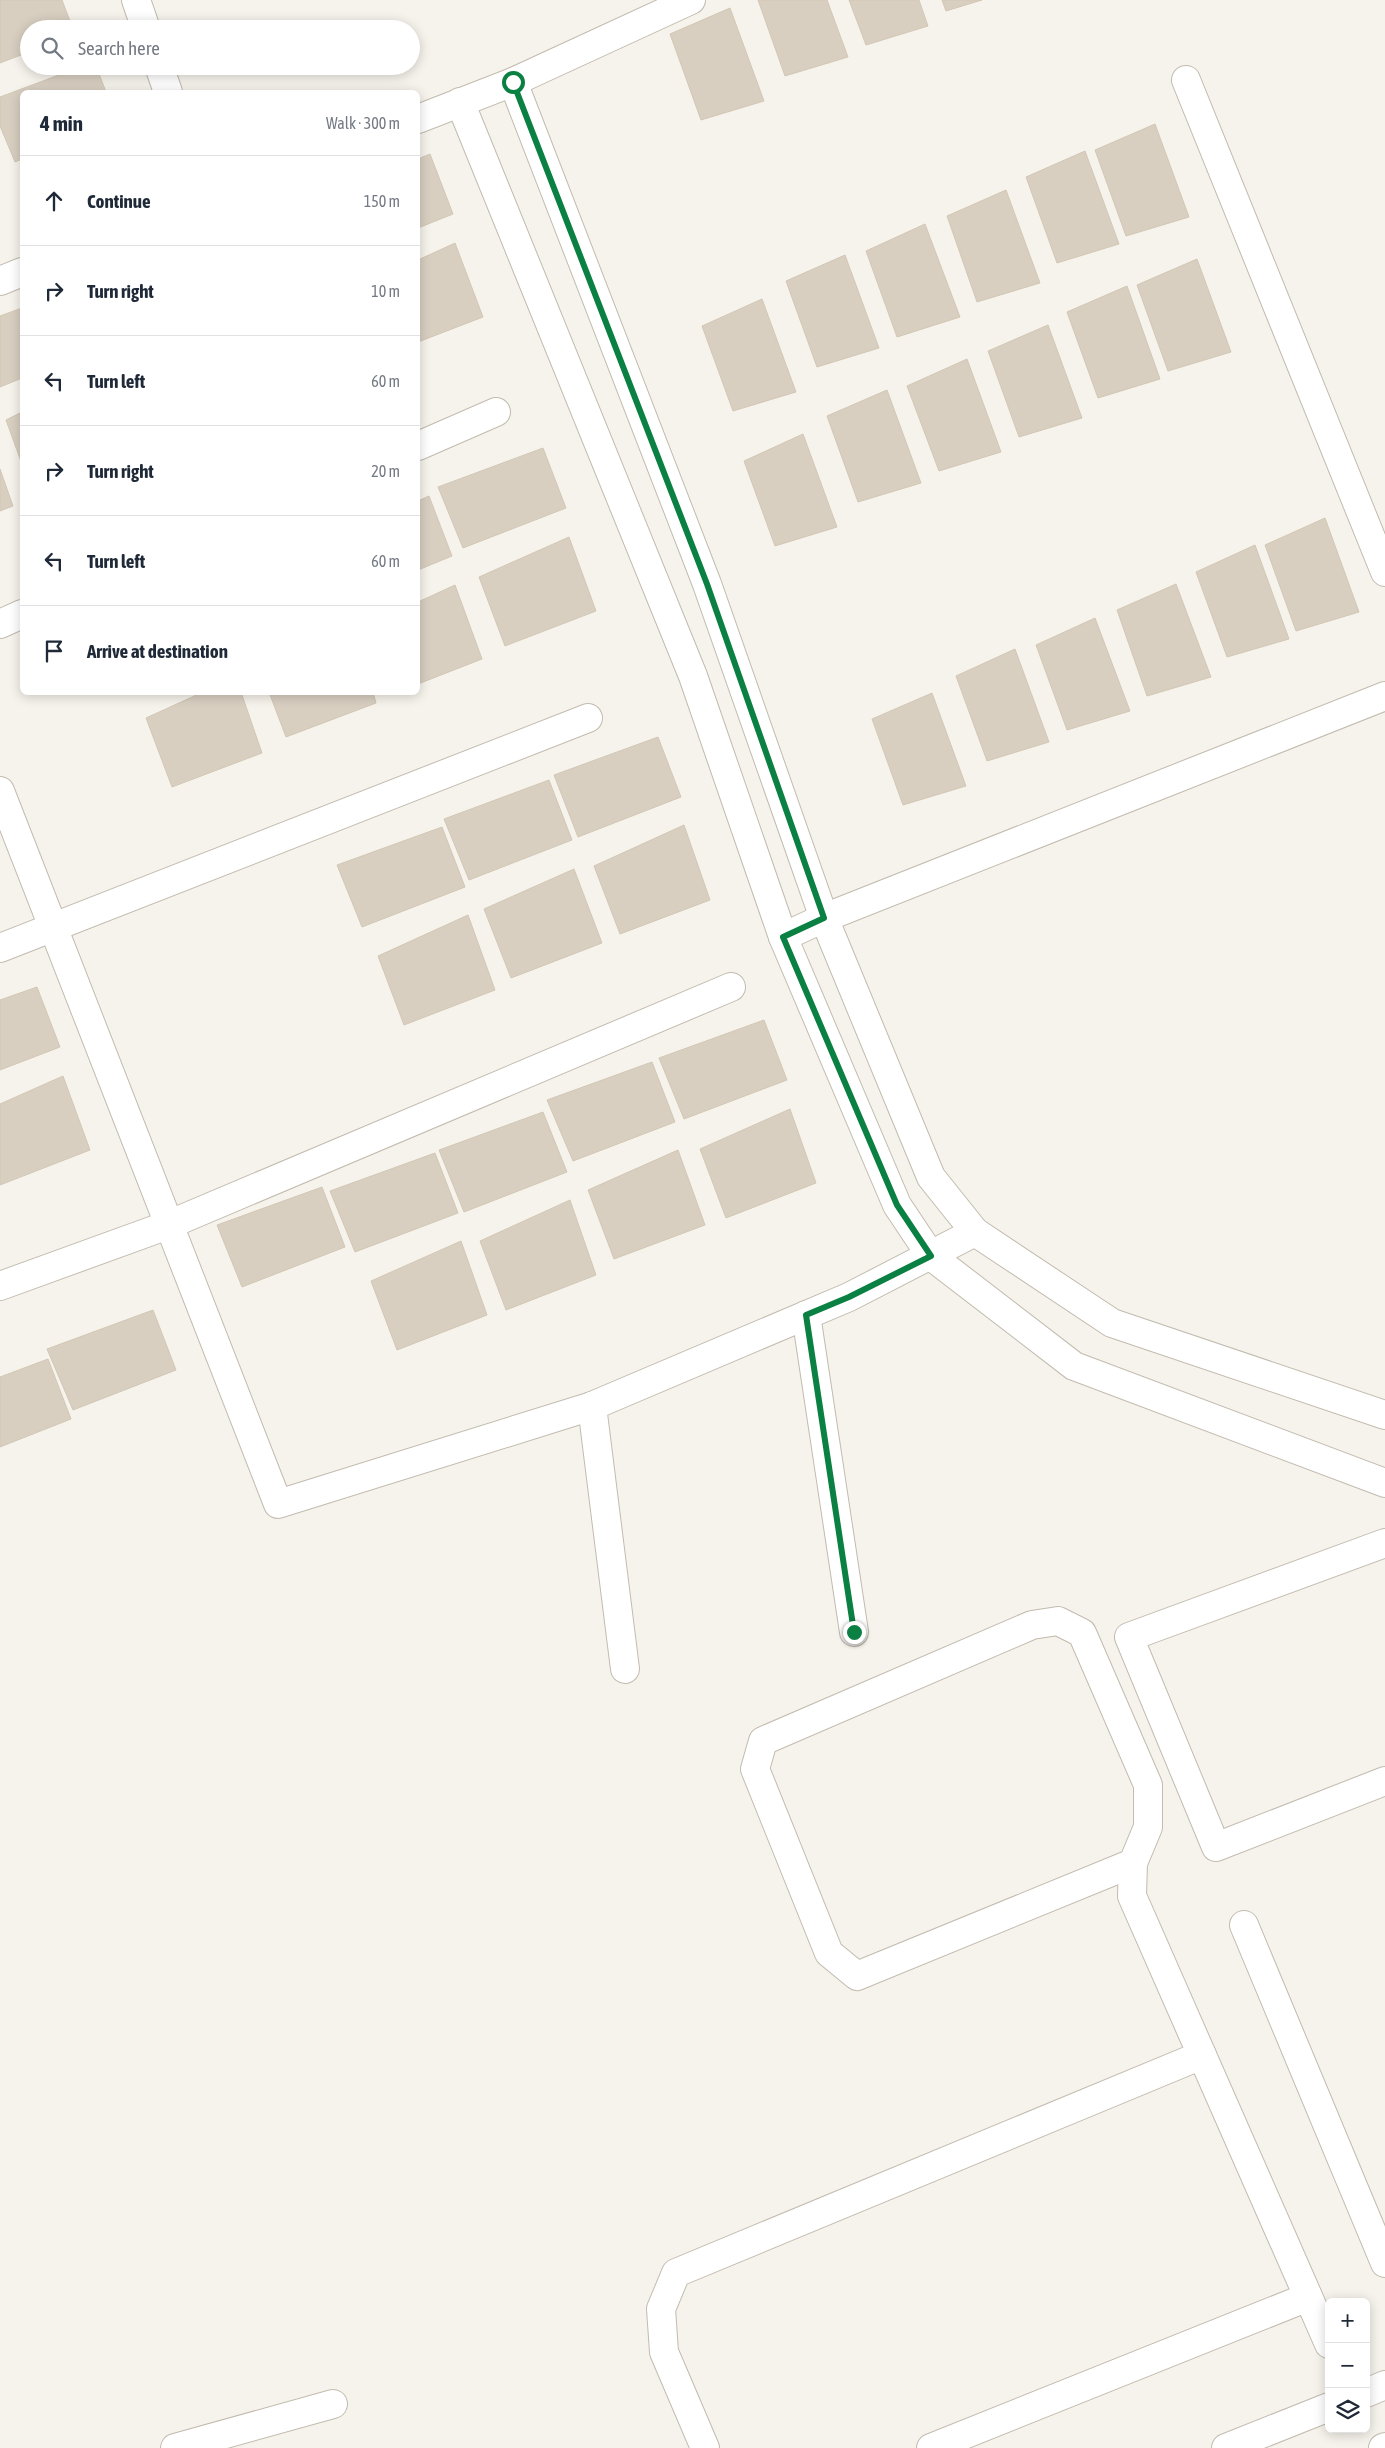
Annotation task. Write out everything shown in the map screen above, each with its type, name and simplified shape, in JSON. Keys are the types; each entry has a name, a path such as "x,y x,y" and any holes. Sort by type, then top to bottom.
{"street":[{"path":"136,0 143,20"},
{"path":"420,118 513,82 547,64 691,0"},
{"path":"162,75 167,90"},
{"path":"1186,80 1385,572"},
{"path":"513,82 707,584 824,918 931,1177 975,1232 1112,1323 1385,1415"},
{"path":"460,102 693,676 783,937 897,1205 931,1256 1074,1366 1385,1483"},
{"path":"0,281 20,273"},
{"path":"420,445 496,412"},
{"path":"0,624 20,615"},
{"path":"783,937 824,918 1385,696"},
{"path":"0,948 588,718"},
{"path":"0,791 278,1504 592,1406 849,1297 975,1232"},
{"path":"0,1286 168,1225 732,987"},
{"path":"806,1315 854,1632"},
{"path":"592,1406 625,1669"},
{"path":"1385,1543 1129,1637 1216,1848 1385,1781"},
{"path":"1134,1863 857,1976 829,1953 755,1769 763,1741 1032,1625 1058,1620 1082,1633 1148,1785 1148,1827 1134,1863 1132,1896 1329,2343"},
{"path":"1244,1925 1385,2260"},
{"path":"705,2448 664,2352 661,2309 676,2273 1202,2055"},
{"path":"931,2448 1308,2297"},
{"path":"176,2448 333,2404"},
{"path":"1226,2448 1325,2409"}],"building":[{"path":"0,0 62,0 70,20 20,20 20,55 0,63"},
{"path":"758,0 827,0 848,57 785,76"},
{"path":"849,0 919,0 928,26 866,45"},
{"path":"942,0 982,0 946,11"},
{"path":"730,8 764,101 701,120 670,34"},
{"path":"59,75 99,75 105,90 20,90 20,160 15,162 0,126 0,97"},
{"path":"1155,124 1189,217 1126,236 1095,150"},
{"path":"1085,151 1119,244 1057,263 1026,177"},
{"path":"430,154 453,214 420,227 420,158"},
{"path":"1006,190 1040,283 977,302 947,216"},
{"path":"925,224 960,317 897,337 866,251"},
{"path":"455,243 483,317 420,341 420,259"},
{"path":"845,255 879,348 817,367 786,281"},
{"path":"1197,259 1231,352 1168,371 1137,285"},
{"path":"1127,286 1160,379 1098,398 1067,312"},
{"path":"762,299 796,392 733,411 702,326"},
{"path":"20,309 20,379 0,387 0,316"},
{"path":"1048,325 1082,418 1019,437 988,351"},
{"path":"967,359 1001,452 939,471 907,386"},
{"path":"887,390 921,483 858,502 827,416"},
{"path":"20,413 20,458 6,420"},
{"path":"803,434 837,527 775,546 744,461"},
{"path":"543,448 566,508 463,548 438,487"},
{"path":"0,469 13,506 0,511"},
{"path":"429,496 452,556 420,569 420,500"},
{"path":"1325,518 1359,612 1296,631 1265,545"},
{"path":"569,537 596,611 505,646 479,577"},
{"path":"1255,545 1289,639 1227,657 1196,572"},
{"path":"1176,584 1211,677 1147,696 1117,610"},
{"path":"455,585 482,659 420,683 420,601"},
{"path":"1095,618 1130,711 1067,730 1036,645"},
{"path":"1015,649 1049,742 987,761 956,676"},
{"path":"932,693 966,786 903,805 872,719"},
{"path":"196,695 242,695 262,753 172,787 146,718"},
{"path":"270,695 374,695 376,703 286,737"},
{"path":"658,737 681,797 578,837 554,775"},
{"path":"549,780 572,840 469,880 444,819"},
{"path":"684,825 710,900 620,934 594,866"},
{"path":"442,827 465,887 362,927 337,865"},
{"path":"574,869 602,943 511,978 484,909"},
{"path":"468,915 495,990 404,1025 378,956"},
{"path":"37,987 60,1047 0,1070 0,1000"},
{"path":"764,1020 787,1080 684,1119 659,1058"},
{"path":"652,1062 675,1122 573,1161 547,1100"},
{"path":"63,1076 90,1150 0,1185 0,1104"},
{"path":"790,1109 816,1183 726,1218 700,1149"},
{"path":"543,1112 567,1172 464,1212 439,1150"},
{"path":"678,1150 705,1225 614,1259 588,1190"},
{"path":"435,1153 458,1213 355,1252 330,1191"},
{"path":"322,1187 345,1247 242,1287 217,1225"},
{"path":"570,1200 596,1275 506,1310 480,1241"},
{"path":"461,1241 487,1315 397,1350 371,1281"},
{"path":"153,1310 176,1370 73,1410 47,1349"},
{"path":"48,1359 71,1419 0,1447 0,1377"}],"route":[{"path":"513,82 707,584 824,918 783,937 897,1205 931,1256 849,1297 806,1315 854,1632"}]}
